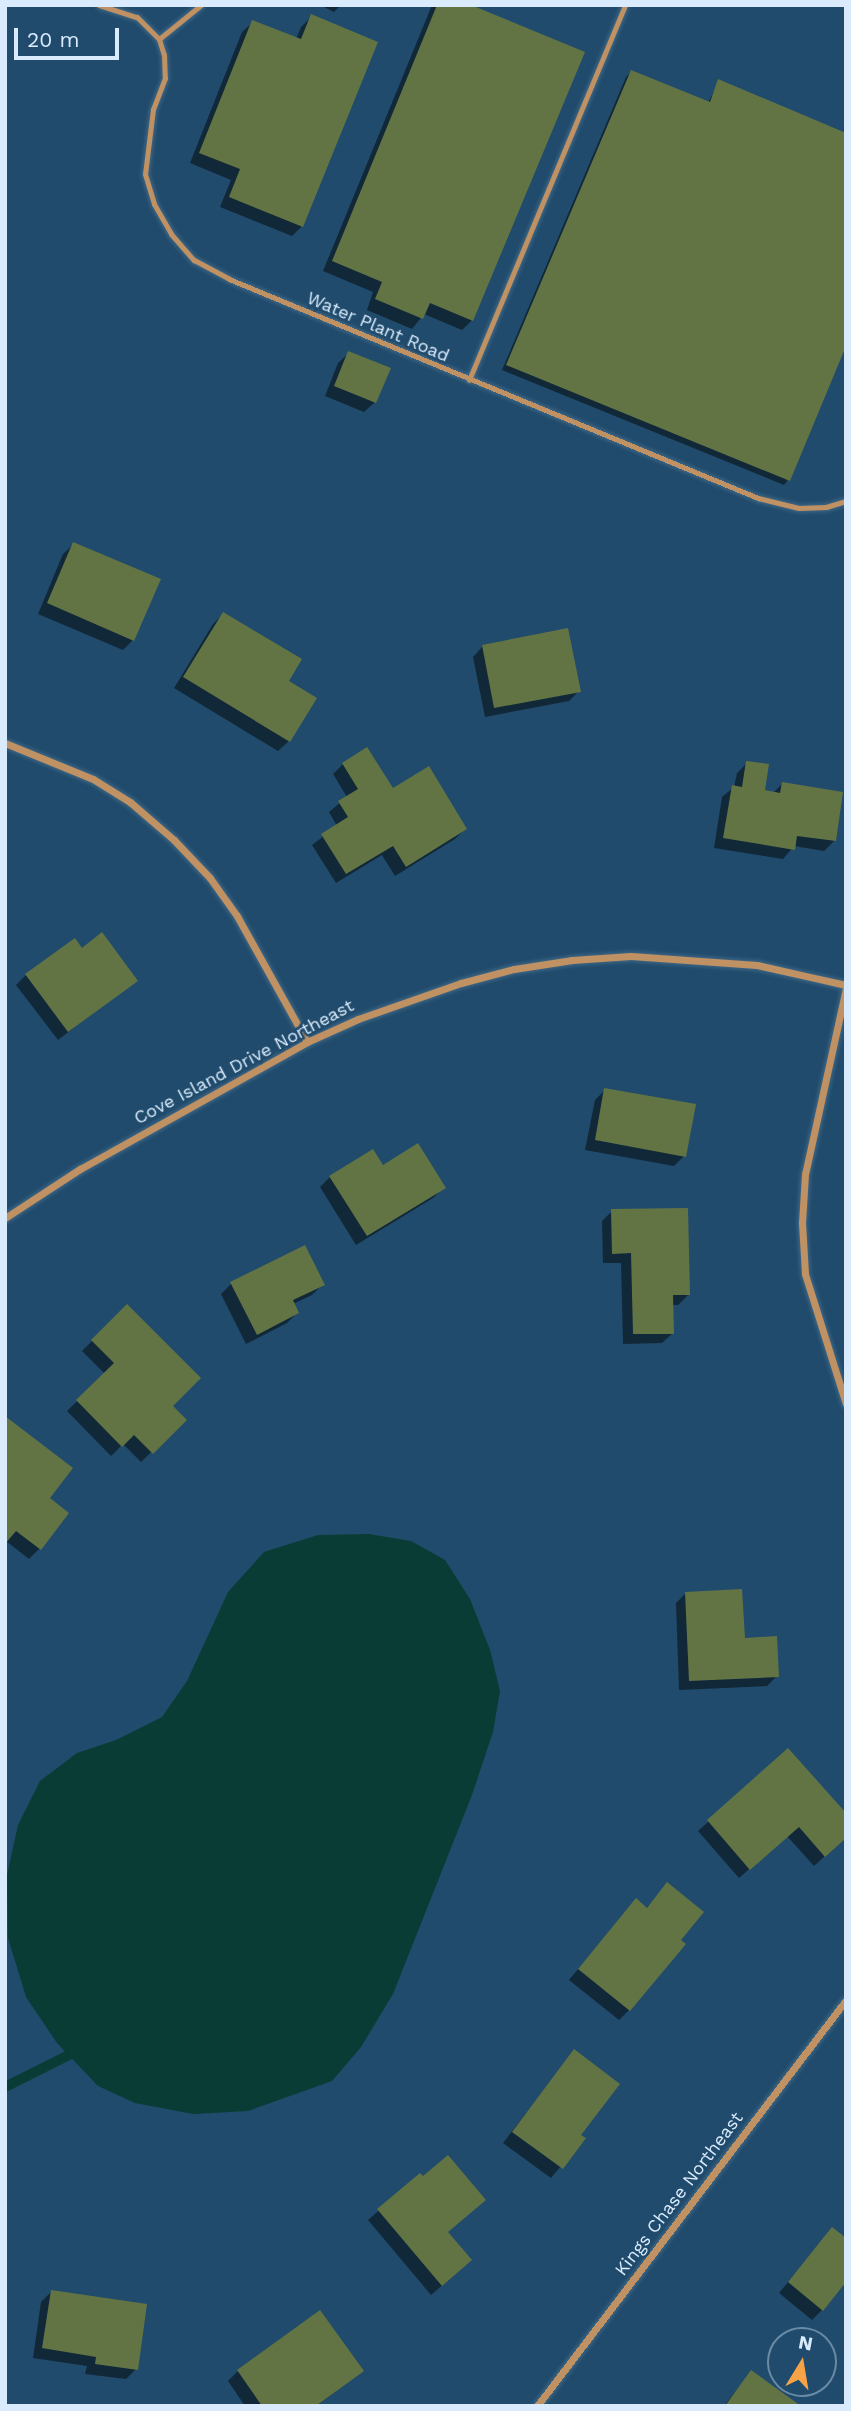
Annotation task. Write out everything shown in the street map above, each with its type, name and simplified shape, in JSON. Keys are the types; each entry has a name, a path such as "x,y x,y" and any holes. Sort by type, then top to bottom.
{"street":[{"path":"5,743 93,779 130,803 174,840 210,878 237,916 307,1042"},
{"name":"Cove Island Drive Northeast","path":"5,1217 80,1169 307,1042 358,1018 423,995 514,969 572,960 631,956 757,965 846,986"},
{"path":"846,986 805,1174 802,1223 805,1274 846,1404"},
{"name":"Kings Chase Northeast","path":"537,2406 846,2000"}],"lane":[{"path":"99,5 137,17 159,39 201,5"},
{"path":"469,380 625,5"},
{"name":"Water Plant Road","path":"159,39 164,55 165,78 152,109 145,174 160,214 171,234 194,260 229,279 758,498 799,508 826,507 846,501"}],"shaded area":[{"path":"369,1534 411,1541 445,1560 470,1599 490,1650 500,1691 493,1732 472,1795 393,1994 361,2047 332,2081 248,2111 193,2114 135,2103 98,2086 57,2043 26,1997 8,1938 7,1875 18,1825 40,1781 77,1753 116,1740 162,1717 187,1681 228,1592 264,1552 318,1535"}],"building":[{"path":"437,5 471,5 585,52 473,321 430,303 423,319 375,299 382,282 332,261"},
{"path":"311,14 378,42 303,227 229,197 240,169 199,153 252,20 301,39"},
{"path":"631,70 710,102 718,79 846,133 846,346 790,481 506,365"},
{"path":"348,351 391,368 376,403 334,386"},
{"path":"73,542 161,579 134,641 47,603"},
{"path":"223,612 302,659 289,681 317,698 290,742 183,677"},
{"path":"568,628 581,692 494,708 482,645"},
{"path":"367,747 393,788 429,766 467,829 406,867 393,846 346,874 321,834 348,817 338,801 358,789 342,763"},
{"path":"746,761 769,764 765,790 780,793 782,782 843,792 836,841 797,836 795,850 723,838 732,785 742,787"},
{"path":"102,932 138,981 68,1032 25,974 75,938 82,948"},
{"path":"604,1088 696,1104 686,1157 595,1140"},
{"path":"418,1143 446,1188 367,1236 329,1176 373,1149 383,1165"},
{"path":"688,1208 690,1295 673,1295 674,1334 633,1334 631,1253 612,1254 611,1209"},
{"path":"305,1245 325,1285 293,1300 299,1313 257,1335 230,1282"},
{"path":"127,1304 201,1378 173,1406 187,1420 153,1454 134,1435 122,1447 76,1400 114,1363 91,1340"},
{"path":"5,1416 73,1468 50,1498 69,1513 41,1550 16,1531 5,1544"},
{"path":"742,1589 745,1638 777,1636 779,1677 689,1681 685,1592"},
{"path":"788,1748 846,1813 846,1838 825,1857 799,1827 750,1870 707,1820"},
{"path":"667,1882 704,1912 681,1940 686,1944 630,2011 578,1969 636,1898 647,1908"},
{"path":"574,2049 620,2084 581,2135 586,2138 563,2169 512,2132"},
{"path":"448,2155 486,2200 448,2232 472,2260 442,2286 377,2209 420,2173 423,2176"},
{"path":"832,2227 846,2238 846,2282 823,2311 788,2282"},
{"path":"51,2290 147,2304 138,2370 95,2364 96,2357 42,2348"},
{"path":"320,2310 364,2371 316,2406 262,2406 237,2370"},
{"path":"751,2370 767,2382 767,2397 788,2397 801,2406 725,2406"}],"waterway":[{"path":"5,2087 69,2055"}]}
